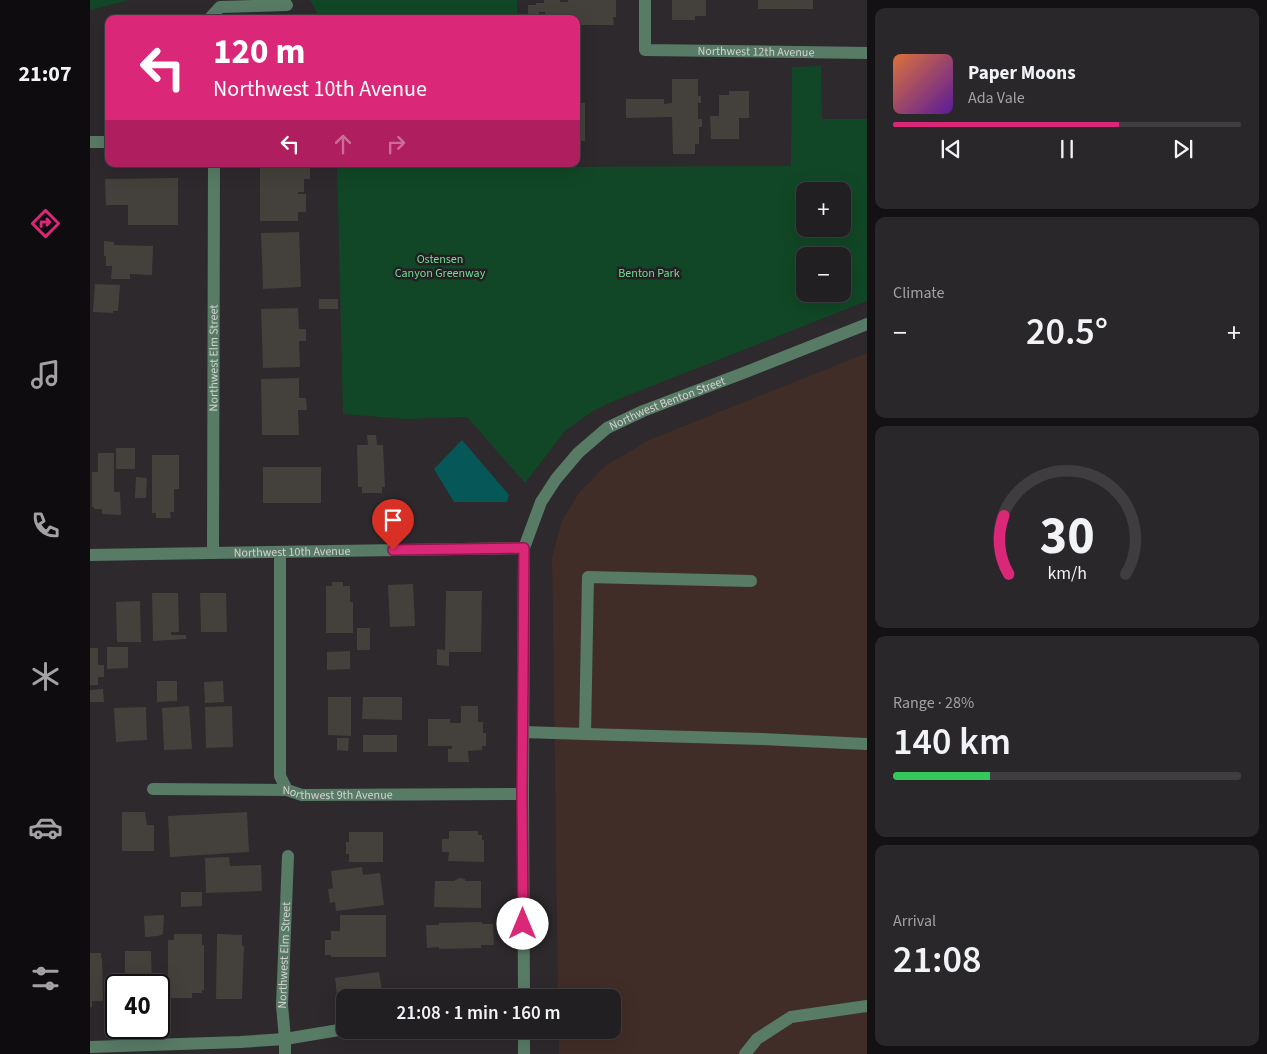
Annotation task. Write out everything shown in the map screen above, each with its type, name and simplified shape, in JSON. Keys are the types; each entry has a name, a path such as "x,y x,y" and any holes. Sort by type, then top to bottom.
{"street":[{"name":"Northwest 12th Avenue","path":"645,0 645,50 867,53"},
{"path":"213,15 220,7 287,6"},
{"path":"90,142 105,142"},
{"name":"Northwest Elm Street","path":"213,554 214,167"},
{"name":"Northwest Benton Street","path":"524,989 522,794 524,548 541,502 556,479 578,453 607,428 643,411 867,324"},
{"name":"Northwest 10th Avenue","path":"90,555 524,548"},
{"path":"280,552 280,776 288,790"},
{"path":"585,734 588,577 750,581"},
{"path":"523,732 867,744"},
{"name":"Northwest 9th Avenue","path":"153,789 288,790 302,795 522,794"},
{"name":"Northwest Elm Street","path":"285,1054 282,1005 288,856"},
{"path":"745,1054 757,1039 791,1017 867,1006"},
{"path":"90,1047 285,1039 336,1030"},
{"path":"524,1039 524,1054"}],"shaded area":[{"path":"867,353 867,1054 559,1054 559,1039 621,1039 621,989 558,989 552,557 562,520 579,493 605,466 649,440"}],"green space":[{"path":"90,0 130,0 90,10"},
{"path":"310,0 517,0 517,15 318,15"},
{"path":"821,66 822,119 867,119 867,301 616,400 593,411 565,431 525,483 467,417 405,419 343,414 337,167 791,166 792,67"}],"water":[{"path":"462,440 509,495 507,502 454,502 434,469"}],"building":[{"path":"544,0 568,2 568,0 616,0 616,17 613,17 614,25 580,25 580,15 545,15 545,12 539,12 539,15 528,15 528,5 544,3"},
{"path":"672,0 706,0 706,16 695,16 695,20 672,20"},
{"path":"758,0 813,0 813,9 758,9"},
{"path":"672,79 698,79 698,96 701,96 701,103 698,103 698,119 702,119 702,127 699,127 699,144 695,144 695,154 673,154 672,117 626,118 626,99 664,99 664,104 672,103"},
{"path":"729,91 749,91 749,118 739,118 739,139 711,139 710,116 719,116 719,95 729,95"},
{"path":"580,103 585,103 585,141 580,140"},
{"path":"260,167 310,167 310,179 304,179 304,192 298,192 298,194 306,194 306,212 298,212 298,221 260,221"},
{"path":"178,178 178,225 128,225 128,205 106,205 105,179"},
{"path":"299,232 301,287 263,289 261,233"},
{"path":"104,241 114,242 114,245 153,246 152,275 130,274 130,279 111,279 112,266 106,266"},
{"path":"95,284 120,285 118,311 113,311 113,313 93,312"},
{"path":"319,299 338,299 338,309 319,309"},
{"path":"298,308 299,329 306,329 306,341 299,341 300,367 263,368 261,309"},
{"path":"299,378 299,398 306,398 307,410 298,410 299,435 262,435 261,379"},
{"path":"367,435 376,435 377,445 383,445 385,487 382,487 382,493 362,493 362,487 358,487 357,445 368,445"},
{"path":"116,448 135,448 135,469 116,469"},
{"path":"98,453 114,453 114,492 120,492 121,515 102,514 102,509 94,509 92,507 92,472 98,472"},
{"path":"152,455 179,455 179,489 174,489 174,512 170,512 171,518 156,518 156,513 152,513"},
{"path":"263,467 321,467 321,503 263,503"},
{"path":"136,477 147,478 146,498 135,498"},
{"path":"332,582 343,582 343,586 350,586 350,602 353,602 353,633 326,633 326,586 332,586"},
{"path":"413,584 415,626 390,627 388,585"},
{"path":"446,591 482,591 481,652 449,652 449,666 437,665 437,649 445,650"},
{"path":"152,593 178,593 179,632 171,632 171,635 186,635 186,639 153,641"},
{"path":"200,593 226,593 227,632 201,632"},
{"path":"140,601 141,642 117,642 116,602"},
{"path":"357,628 370,628 370,650 357,650"},
{"path":"107,647 128,647 128,668 107,669"},
{"path":"90,648 98,648 98,665 104,665 104,677 98,677 98,685 90,685"},
{"path":"350,651 350,669 327,670 327,652"},
{"path":"157,681 177,681 177,701 157,702"},
{"path":"223,681 224,702 205,703 204,682"},
{"path":"103,689 104,702 90,702 90,690"},
{"path":"328,697 351,697 351,736 328,735"},
{"path":"363,697 402,697 402,720 362,719"},
{"path":"189,706 192,749 164,750 162,708"},
{"path":"232,706 233,747 206,748 205,707"},
{"path":"461,706 478,706 478,722 483,722 483,733 486,733 486,746 482,746 482,750 468,751 469,762 448,762 448,749 452,749 452,746 428,746 428,719 450,719 450,723 461,723"},
{"path":"146,707 147,740 116,742 114,708"},
{"path":"363,735 397,735 397,752 363,752"},
{"path":"337,738 349,738 348,751 337,750"},
{"path":"122,812 145,812 147,825 154,825 154,851 122,851"},
{"path":"247,812 249,852 170,857 168,816"},
{"path":"449,831 478,831 478,835 482,835 482,840 484,840 484,862 448,861 449,852 442,852 442,839 449,839"},
{"path":"349,832 383,832 383,862 349,862 349,854 346,854 346,842 349,842"},
{"path":"229,857 230,866 261,865 262,891 206,893 205,858"},
{"path":"362,867 363,875 380,873 384,905 336,911 335,902 330,903 328,889 333,888 331,871"},
{"path":"460,878 465,879 465,881 481,881 481,908 434,907 435,881 455,881"},
{"path":"181,892 202,892 202,906 181,907"},
{"path":"164,915 163,934 145,937 144,916"},
{"path":"340,915 386,915 386,957 331,957 331,955 325,955 325,940 331,940 331,931 340,931"},
{"path":"482,922 482,924 493,924 494,945 481,945 481,948 427,948 426,925"},
{"path":"174,934 202,934 202,945 204,945 204,990 202,990 202,993 192,993 192,998 170,998 168,940 174,940"},
{"path":"217,934 242,935 242,946 244,946 242,999 216,999"},
{"path":"125,951 151,951 152,974 125,974"},
{"path":"90,953 101,953 102,958 103,1001 92,1001 92,1007 90,1007"},
{"path":"379,972 382,989 336,989 335,978"}],"route":[{"path":"393,550 524,548 523,924"}],"park label":[{"name":"Ostensen Canyon Greenway","path":"440,266"},
{"name":"Benton Park","path":"649,273"}]}
